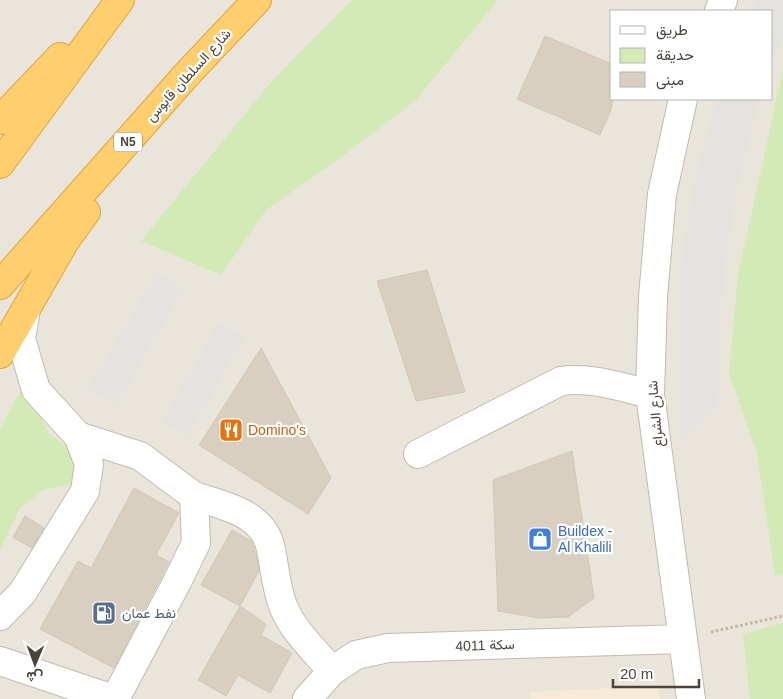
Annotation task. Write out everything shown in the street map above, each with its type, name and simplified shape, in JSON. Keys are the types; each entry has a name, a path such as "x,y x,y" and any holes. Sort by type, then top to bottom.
{"highway":[{"path":"0,120 115,0"},
{"path":"0,164 120,0"},
{"name":"شارع السلطان قابوس","path":"0,285 190,72 257,0"},
{"path":"0,354 65,241 190,72"}],"street":[{"name":"شارع الشراع","path":"683,100 662,194 653,297 650,394 691,699"},
{"path":"0,616 22,592 85,491 88,464 78,436 36,390 21,339 26,309"},
{"path":"418,454 561,380 579,378 650,394"},
{"path":"78,436 140,456 194,496 248,515 265,531 271,548 274,577 284,607 294,626 332,671"},
{"path":"0,661 114,699 196,543 194,496"},
{"name":"سكة 4011","path":"307,699 332,671 356,655 388,648 683,639"}],"path":[{"path":"683,639 783,616"}],"shaded area":[{"path":"0,0 783,0 783,699 0,699"},
{"path":"756,0 783,0 783,39 773,59 773,10 751,10"},
{"path":"717,100 759,100 733,209 725,265 719,323 718,405 680,443 679,303 683,248 695,177"},
{"path":"157,272 184,289 116,405 88,389"},
{"path":"219,321 245,336 188,437 162,422"},
{"path":"658,686 660,699 531,699 529,692"}],"green space":[{"path":"352,0 498,0 415,101 344,155 266,210 221,275 141,241 272,81"},
{"path":"783,69 783,575 775,576 757,453 729,373 738,275"},
{"path":"21,389 32,400 49,433 77,455 79,483 45,489 21,507 0,549 0,429"},
{"path":"783,623 783,699 750,699 743,634"}],"building":[{"path":"545,36 610,63 610,100 612,100 612,107 600,135 517,99"},
{"path":"427,270 465,392 416,401 377,281"},
{"path":"261,348 331,478 308,514 199,445"},
{"name":"Buildex - Al Khalili","path":"572,451 594,598 568,617 539,618 498,611 493,480"},
{"path":"134,488 179,513 156,555 169,562 114,668 40,629 78,561 91,568"},
{"path":"25,516 44,528 32,548 13,537"},
{"path":"232,530 251,541 259,571 240,606 201,585"},
{"path":"240,606 266,624 261,635 292,653 270,693 238,675 226,696 198,680"}],"place":[{"name":"Domino's","path":"231,430"},
{"name":"Buildex - Al Khalili","path":"540,539"},
{"name":"نفط عمان","path":"104,613"}]}
